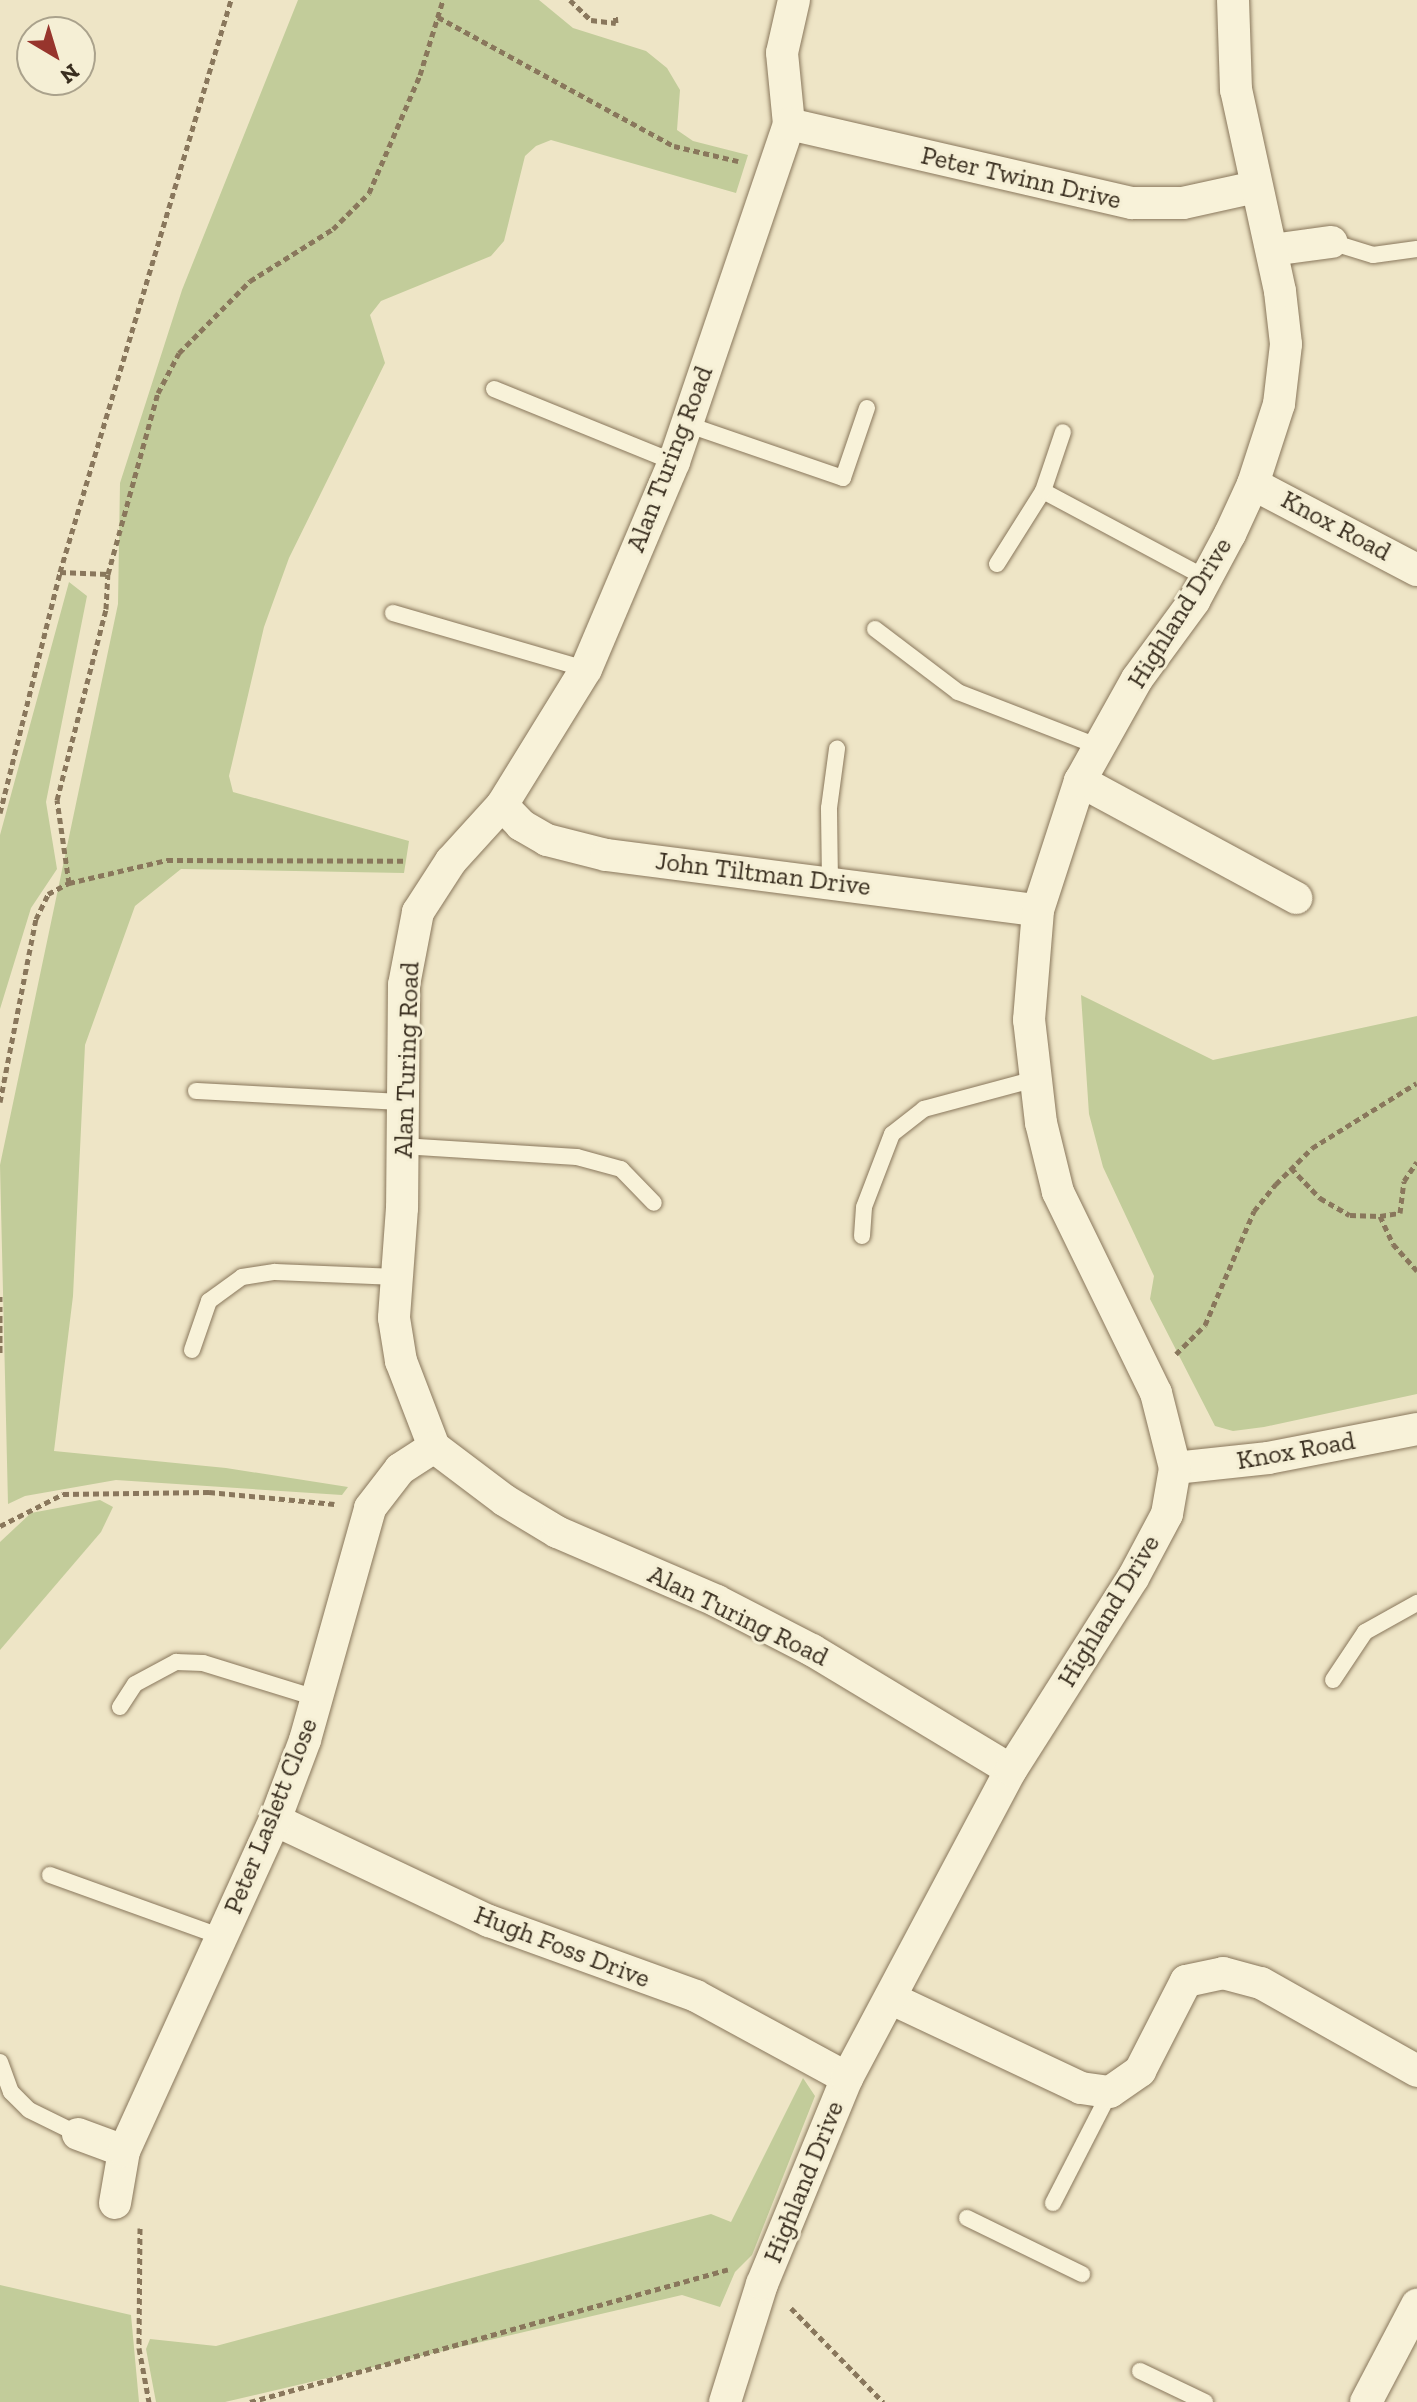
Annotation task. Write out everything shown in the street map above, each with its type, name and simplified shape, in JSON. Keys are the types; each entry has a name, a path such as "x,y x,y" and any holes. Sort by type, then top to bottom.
{"street":[{"name":"Alan Turing Road","path":"794,0 782,53 789,124 772,182 674,462 586,669 502,805 451,861 418,912 404,985 402,1146 394,1318 401,1361 434,1447 504,1500 557,1532 785,1636 1011,1770"},
{"name":"Highland Drive","path":"725,2402 762,2284 847,2078 892,1999 1011,1770 1139,1567 1167,1514 1175,1468 1156,1393 1058,1192 1041,1123 1039,1078 1029,1020 1038,910 1080,781 1137,679 1206,578 1253,484 1279,404 1286,344 1272,250 1236,90 1233,0"},
{"name":"Peter Twinn Drive","path":"789,124 1132,203 1183,203 1256,187"},
{"path":"1272,250 1331,242"},
{"name":"Knox Road","path":"1253,484 1417,570"},
{"path":"1080,781 1296,898"},
{"name":"John Tiltman Drive","path":"502,805 521,825 547,840 606,855 1038,910"},
{"name":"Knox Road","path":"1175,1468 1268,1458 1417,1429"},
{"name":"Peter Laslett Close","path":"115,2203 124,2151 275,1820 316,1698 370,1508 400,1469 434,1447"},
{"name":"Hugh Foss Drive","path":"275,1820 489,1921 696,1996 847,2078"},
{"path":"892,1999 1081,2088 1110,2092 1140,2071 1186,1981 1223,1973 1261,1983 1417,2071"},
{"path":"78,2134 124,2151"},
{"path":"1366,2402 1409,2343 1417,2305"}],"lane":[{"path":"1331,242 1373,255 1417,249"},
{"path":"494,389 674,462"},
{"path":"686,424 843,478 867,408"},
{"path":"997,564 1043,491 1063,432"},
{"path":"1043,491 1206,578"},
{"path":"393,613 586,669"},
{"path":"875,629 958,692 1100,747"},
{"path":"830,882 829,808 837,749"},
{"path":"862,1236 864,1207 892,1134 924,1109 1039,1078"},
{"path":"196,1091 402,1102"},
{"path":"402,1146 577,1157 621,1169 654,1203"},
{"path":"192,1350 209,1301 242,1277 275,1272 397,1277"},
{"path":"1333,1680 1365,1632 1417,1603"},
{"path":"120,1707 135,1684 176,1662 203,1663 316,1698"},
{"path":"50,1875 222,1937"},
{"path":"0,2062 11,2092 29,2110 78,2134"},
{"path":"1053,2203 1110,2092"},
{"path":"967,2218 1033,2241 1082,2274"},
{"path":"1140,2371 1205,2402"}],"path":[{"path":"0,813 60,572 231,0"},
{"path":"69,883 57,800 106,609 108,574 158,393 179,353 250,281 333,229 369,193 420,75 443,0"},
{"path":"570,0 591,20 616,23 615,14"},
{"path":"438,17 674,146 746,163 772,182"},
{"path":"60,572 108,574"},
{"path":"0,1102 36,919 48,894 69,883 167,860 451,861"},
{"path":"1145,1372 1185,1348 1205,1325 1254,1211 1291,1168 1312,1148 1417,1083"},
{"path":"1291,1168 1320,1198 1350,1215 1380,1216 1400,1213 1404,1181 1417,1162"},
{"path":"1380,1216 1393,1244 1417,1271"},
{"path":"0,1296 0,1355"},
{"path":"0,1524 63,1494 209,1492 370,1508"},
{"path":"115,2203 140,2229 139,2348 149,2402"},
{"path":"250,2402 738,2266 803,2317 883,2402"}],"green space":[{"path":"298,0 539,0 573,28 646,51 667,68 680,90 677,130 693,141 748,155 736,193 551,140 536,146 525,156 504,241 491,256 381,301 370,315 385,363 289,558 264,627 229,776 233,792 409,841 404,873 181,869 135,906 85,1045 73,1296 54,1451 226,1468 348,1487 342,1495 116,1480 25,1496 8,1504 0,1165 118,604 120,483 182,290"},
{"path":"69,582 87,596 46,802 57,869 31,908 0,1009 0,835"},
{"path":"1081,995 1213,1060 1417,1016 1417,1394 1264,1427 1233,1431 1215,1426 1150,1299 1154,1276 1103,1167 1089,1114"},
{"path":"100,1500 113,1507 101,1532 0,1650 0,1542 31,1513"},
{"path":"803,2078 815,2096 752,2255 735,2272 720,2307 682,2295 225,2402 156,2402 146,2349 150,2339 216,2346 711,2214 731,2222"},
{"path":"0,2285 131,2315 139,2402 0,2402"}]}
